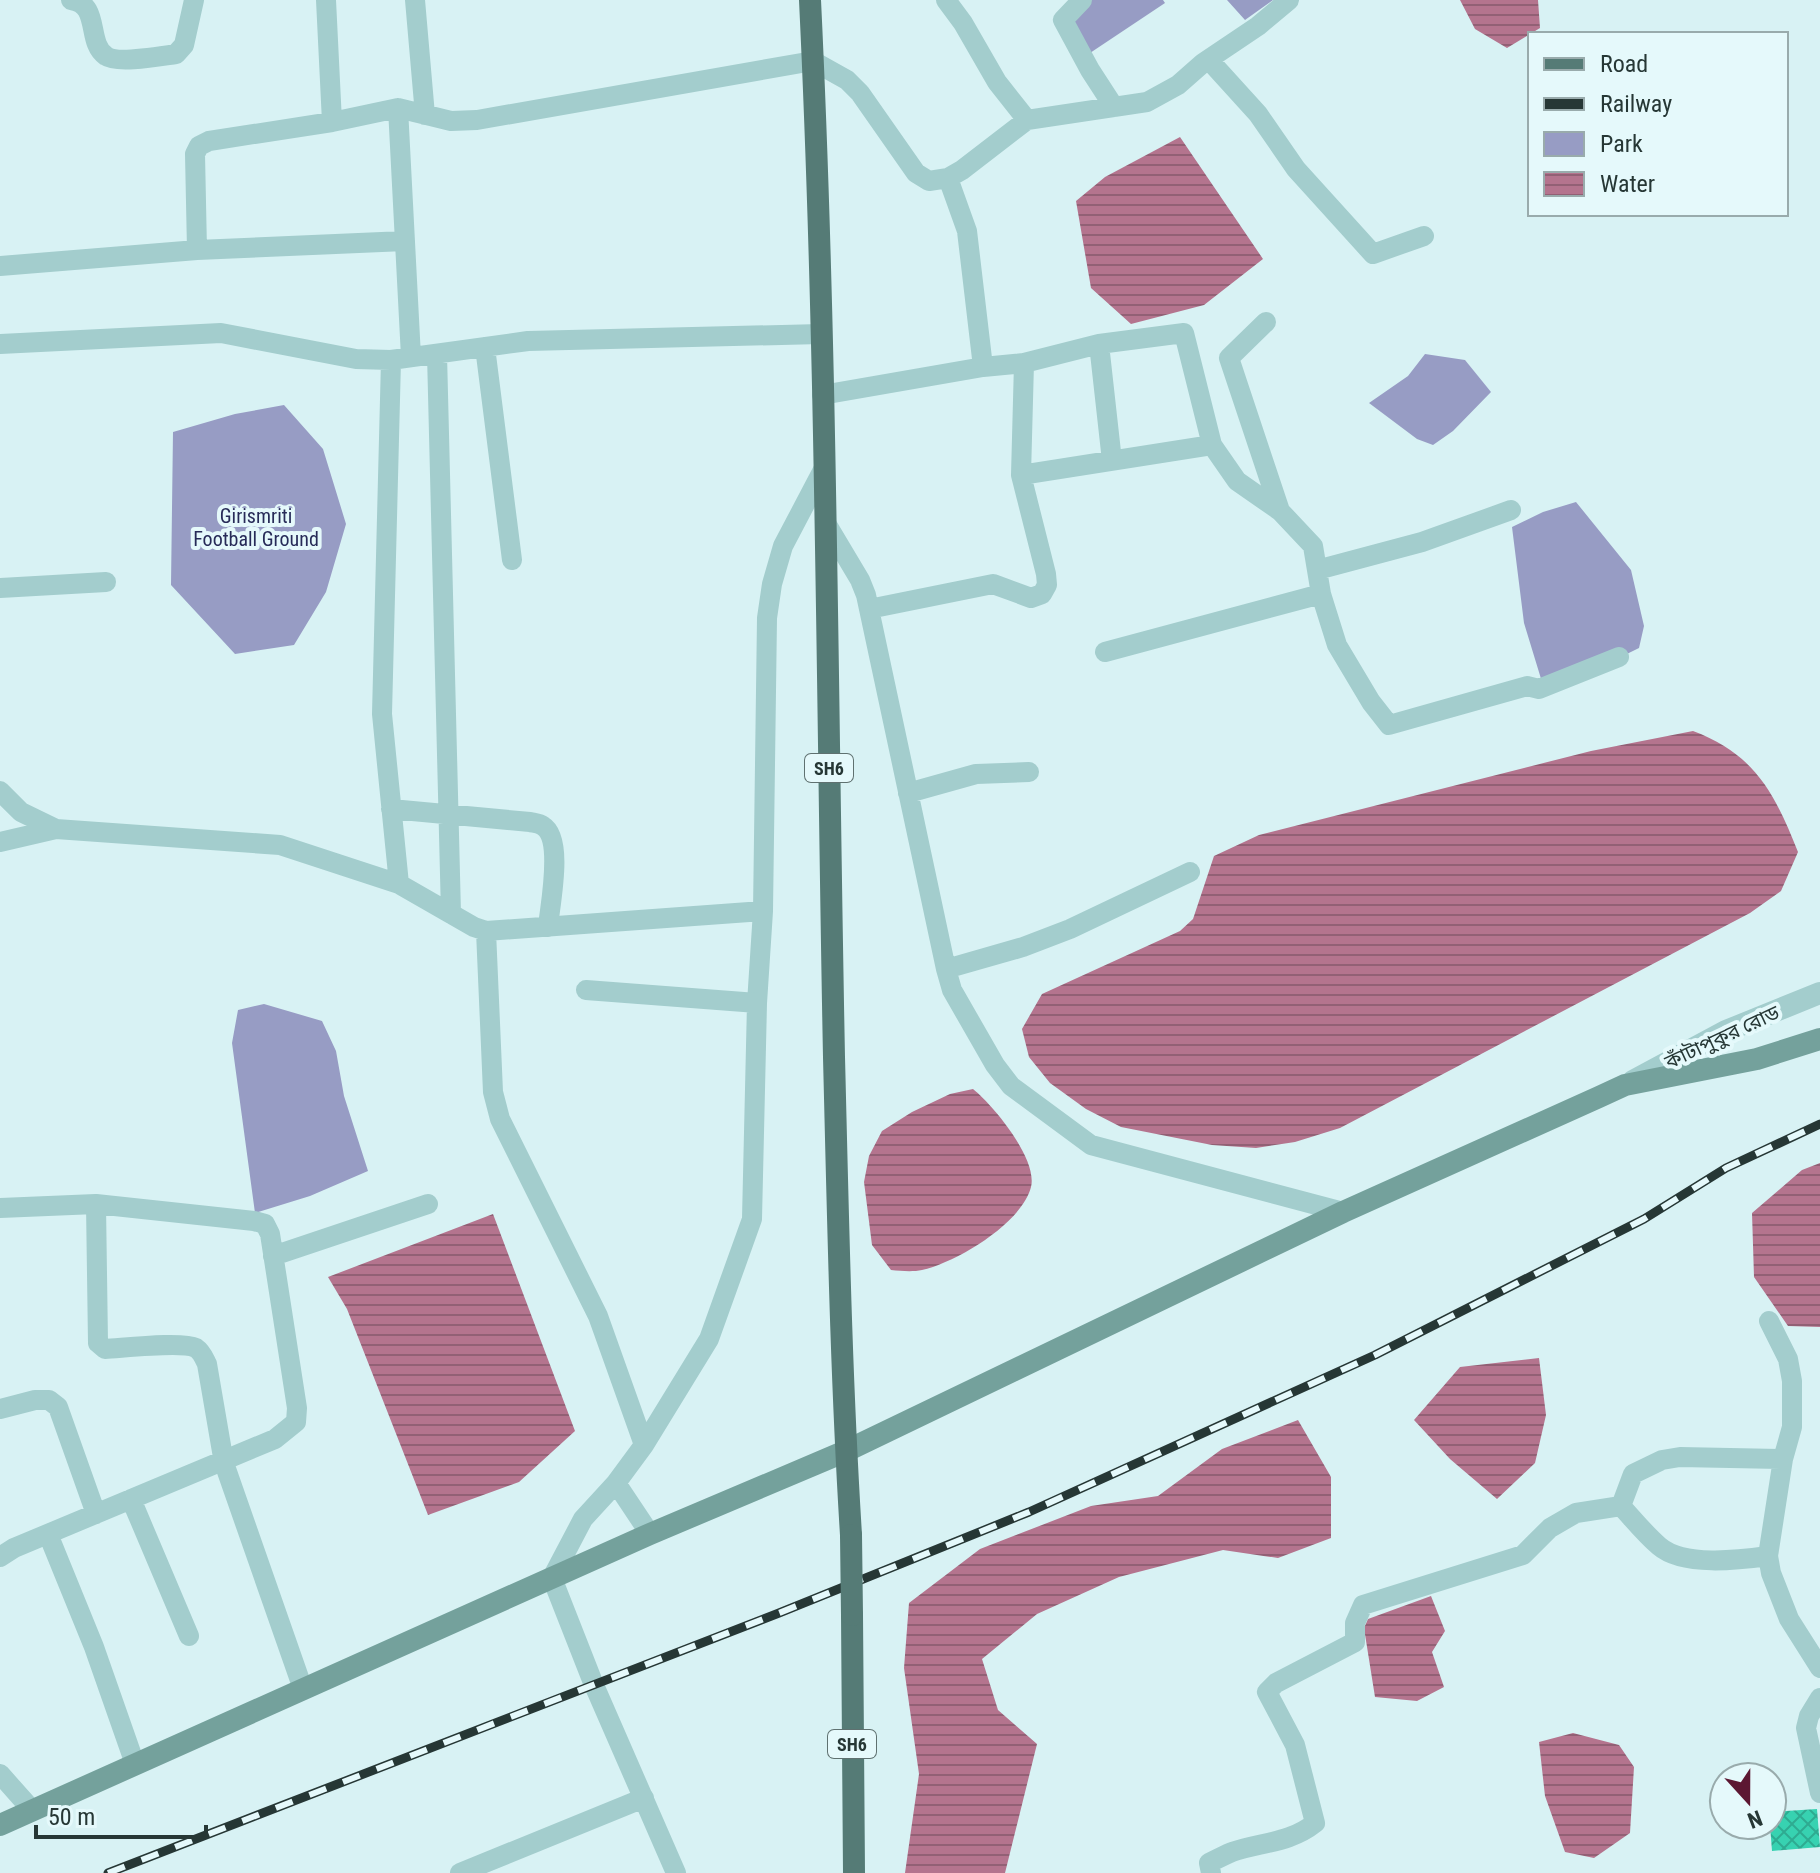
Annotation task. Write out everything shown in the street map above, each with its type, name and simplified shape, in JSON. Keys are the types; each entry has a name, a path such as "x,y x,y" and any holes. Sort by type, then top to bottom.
{"main road":[{"name":"SH6","path":"810,0 826,523 830,846 846,1451 851,1535 854,1873"},
{"path":"0,1825 650,1534 846,1451 1343,1212 1625,1085 1757,1059 1820,1039"}],"street":[{"path":"71,0 78,1 86,8 99,49 105,56 115,59 176,54 184,45 194,0"},
{"path":"326,0 332,122"},
{"path":"415,0 425,115"},
{"path":"946,0 997,82 1027,120"},
{"path":"1082,0 1063,20 1114,107"},
{"path":"197,250 195,154 199,146 209,141 332,122 398,108 451,121 477,120 813,61 854,87 916,173 929,181 948,178 1027,120 1147,102 1178,85 1289,0"},
{"path":"1209,60 1258,114 1296,169 1373,254 1424,236"},
{"path":"398,108 405,241 382,714 399,884"},
{"path":"948,178 967,231 983,367"},
{"path":"0,266 197,250 405,241"},
{"path":"1266,322 1229,358 1280,511"},
{"path":"0,344 221,333 356,359 401,358 528,341 821,334"},
{"path":"822,395 983,367 1024,363 1099,344 1184,333 1212,445 1237,481 1280,511 1313,546 1321,594 1337,645 1371,702 1389,725 1527,686 1539,689 1619,657"},
{"path":"1099,344 1112,461"},
{"path":"485,347 512,560"},
{"path":"437,354 451,914"},
{"path":"869,609 993,584 1031,598 1042,594 1047,585 1046,574 1021,475 1024,363"},
{"path":"1021,475 1212,445"},
{"path":"676,1873 594,1685 552,1578 583,1519 616,1483 644,1445 709,1339 752,1219 757,1003 763,911 767,618 772,584 783,546 824,468"},
{"path":"1317,570 1422,542 1462,525 1511,510"},
{"path":"826,523 860,580 869,609 952,990 995,1065 1011,1086 1091,1145 1343,1212"},
{"path":"0,588 106,582"},
{"path":"1105,652 1321,594"},
{"path":"908,793 976,774 1029,772"},
{"path":"0,791 21,812 56,829"},
{"path":"391,809 530,822 544,826 552,837 555,852 548,927"},
{"path":"0,842 56,829 280,845 399,884 486,931 763,911"},
{"path":"946,969 1023,947 1070,929 1190,872"},
{"path":"486,931 493,1092 500,1119 593,1303 644,1445"},
{"path":"586,990 757,1003"},
{"name":"কাঁটাপুকুর রোড","path":"1625,1085 1726,1031 1820,993"},
{"path":"0,1208 96,1204 265,1224 270,1234 297,1408 296,1422 275,1439 224,1463 14,1548 0,1557"},
{"path":"96,1204 98,1343 105,1349 178,1345 200,1351 207,1364 224,1463 303,1689"},
{"path":"273,1256 428,1204"},
{"path":"1769,1321 1788,1359 1792,1381 1792,1427 1783,1459 1768,1556 1771,1573 1789,1619 1820,1668"},
{"path":"0,1409 35,1400 49,1400 58,1407 96,1514"},
{"path":"1621,1506 1633,1474 1662,1460 1680,1457 1783,1459"},
{"path":"616,1483 650,1534"},
{"path":"131,1499 189,1636"},
{"path":"1621,1506 1661,1548 1677,1556 1744,1560 1768,1556"},
{"path":"1211,1873 1209,1863 1232,1852 1269,1845 1302,1833 1315,1823 1295,1745 1267,1692 1276,1683 1355,1642 1355,1623 1363,1605 1523,1555 1550,1528 1576,1513 1621,1506"},
{"path":"48,1534 94,1647 135,1764"},
{"path":"1820,1698 1806,1728 1820,1793"},
{"path":"0,1774 32,1810"},
{"path":"460,1873 644,1798"}],"green space":[{"path":"1086,0 1163,0 1165,3 1084,57 1066,20"},
{"path":"1227,0 1273,0 1245,20"},
{"path":"1425,354 1465,360 1491,392 1453,431 1433,445 1417,439 1369,403 1408,376"},
{"name":"Girismriti Football Ground","path":"284,405 323,449 346,524 326,592 294,645 235,654 171,585 173,432 235,414"},
{"path":"1576,502 1631,570 1644,626 1639,648 1574,680 1542,682 1524,623 1512,527 1543,512"},
{"path":"264,1004 322,1021 336,1051 344,1096 368,1171 310,1196 255,1213 232,1043 238,1010"}],"water":[{"path":"1460,0 1538,0 1540,28 1528,32 1528,35 1507,48 1475,29"},
{"path":"1180,137 1263,259 1204,305 1131,324 1091,288 1076,201 1105,177"},
{"path":"1693,731 1732,751 1747,764 1760,778 1781,812 1798,852 1781,891 1750,913 1340,1128 1295,1142 1256,1148 1212,1145 1121,1127 1086,1109 1050,1083 1029,1057 1022,1029 1042,994 1180,931 1193,919 1214,856 1259,835 1591,751"},
{"path":"973,1089 1002,1120 1028,1162 1031,1187 1025,1201 1002,1227 953,1259 922,1270 891,1270 872,1245 864,1182 869,1156 882,1131 950,1094"},
{"path":"1820,1163 1820,1327 1788,1326 1754,1277 1752,1213 1802,1170"},
{"path":"493,1214 575,1431 519,1482 428,1515 347,1309 328,1277"},
{"path":"1539,1358 1546,1415 1535,1463 1497,1499 1450,1459 1414,1420 1460,1367"},
{"path":"1298,1420 1331,1477 1331,1538 1278,1558 1223,1550 1119,1577 1037,1614 982,1659 998,1710 1037,1744 1005,1873 905,1873 919,1774 904,1668 909,1603 980,1549 1091,1506 1158,1496 1222,1449"},
{"path":"1431,1596 1445,1631 1432,1652 1444,1687 1417,1701 1375,1697 1364,1628 1368,1619"},
{"path":"1573,1733 1619,1745 1634,1767 1630,1833 1594,1858 1565,1852 1545,1796 1539,1742"}],"building":[{"path":"1817,1809 1820,1847 1772,1851 1771,1841 1788,1841 1788,1811"}],"railway":[{"path":"108,1873 779,1613 1029,1512 1375,1355 1644,1219 1726,1168 1820,1124"}]}
